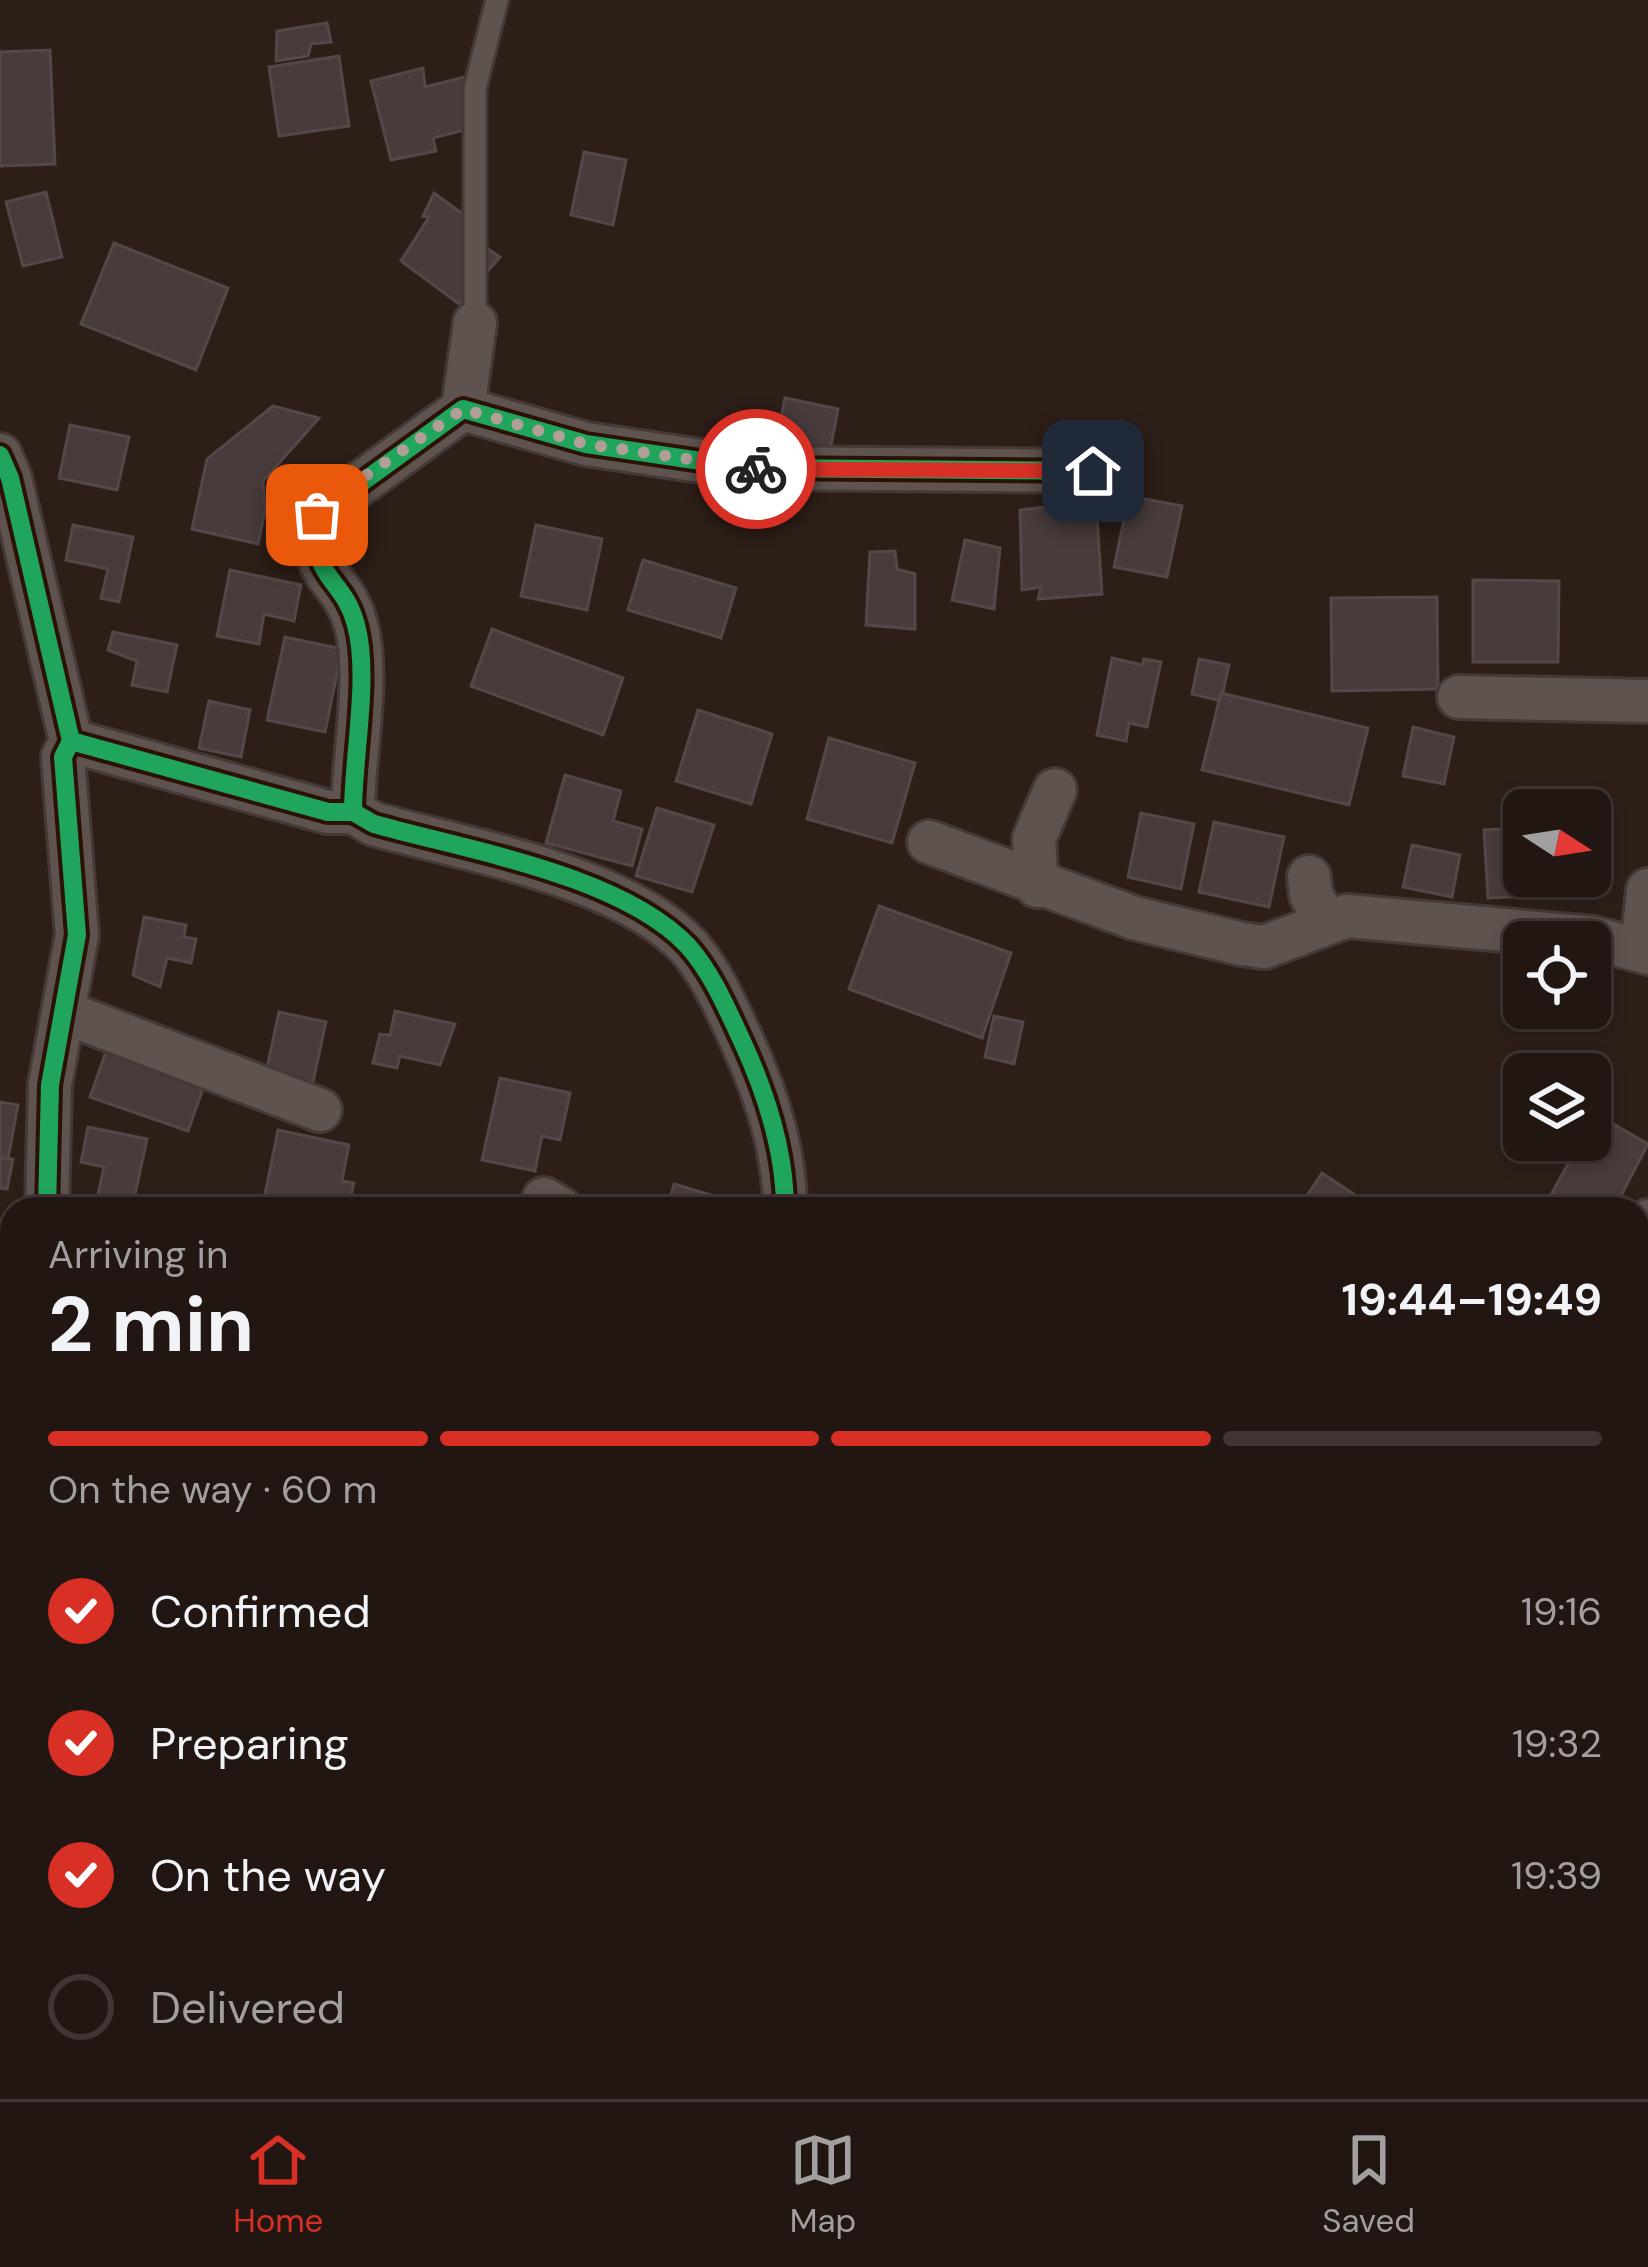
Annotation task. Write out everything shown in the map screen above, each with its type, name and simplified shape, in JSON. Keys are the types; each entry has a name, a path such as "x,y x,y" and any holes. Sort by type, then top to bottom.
{"street":[{"path":"353,812 356,624 321,572 314,542 317,515 329,501 463,409 476,323"},
{"path":"463,409 586,444 748,468 1093,471"},
{"path":"0,455 10,478 71,740 64,757 77,935 50,1085 47,1197"},
{"path":"1459,697 1648,701"},
{"path":"71,740 328,812 353,812 374,824 565,878 659,922 709,974 754,1067 770,1113 783,1197"},
{"path":"1037,886 1034,839 1055,790"},
{"path":"929,842 1037,886 1134,918 1264,947 1347,916 1594,938 1645,951 1648,890"},
{"path":"1309,877 1311,895 1326,921"},
{"path":"66,1013 320,1110"}],"lane":[{"path":"476,323 476,88 496,0"}],"building":[{"path":"327,23 331,42 311,44 308,56 276,61 277,31"},
{"path":"50,50 55,164 0,166 0,52"},
{"path":"339,56 349,126 279,136 269,67"},
{"path":"423,68 425,87 464,77 472,128 433,138 436,151 391,160 371,81"},
{"path":"584,152 626,160 613,225 571,215"},
{"path":"46,192 62,257 23,266 6,202"},
{"path":"434,193 482,228 473,239 500,257 459,304 401,261 429,217 423,216"},
{"path":"114,243 228,288 196,370 81,324"},
{"path":"785,398 838,409 828,462 774,451"},
{"path":"273,406 319,418 263,481 265,511 258,544 192,529 207,459"},
{"path":"70,425 129,437 117,490 59,478"},
{"path":"1129,496 1182,506 1167,577 1114,567"},
{"path":"1096,501 1102,594 1038,599 1041,587 1022,590 1020,510"},
{"path":"73,525 133,537 119,602 101,598 108,569 66,560"},
{"path":"536,525 602,539 587,610 521,596"},
{"path":"965,540 1000,548 994,609 952,600"},
{"path":"895,551 897,569 915,574 915,629 866,625 870,552"},
{"path":"643,560 736,588 721,638 628,610"},
{"path":"230,570 301,585 294,621 264,614 259,644 217,636"},
{"path":"1473,580 1559,581 1558,662 1473,662"},
{"path":"1437,597 1438,689 1332,691 1331,598"},
{"path":"492,629 623,678 603,735 471,686"},
{"path":"113,632 177,645 167,692 132,685 137,661 108,650"},
{"path":"285,637 342,649 325,732 267,720"},
{"path":"1112,658 1142,665 1144,659 1161,662 1147,727 1129,723 1126,741 1097,735"},
{"path":"1199,659 1229,665 1221,701 1192,694"},
{"path":"1221,693 1368,728 1349,805 1202,770"},
{"path":"209,701 250,710 241,757 199,748"},
{"path":"698,710 772,734 751,804 676,781"},
{"path":"1413,727 1454,737 1444,784 1403,776"},
{"path":"829,738 915,763 892,843 807,819"},
{"path":"565,775 621,791 613,821 642,829 632,866 546,843"},
{"path":"657,808 714,825 692,892 636,876"},
{"path":"1141,813 1194,824 1181,889 1128,877"},
{"path":"1214,822 1284,837 1269,907 1199,892"},
{"path":"1503,829 1503,897 1512,897 1488,898 1484,830"},
{"path":"1412,845 1460,855 1452,897 1403,887"},
{"path":"879,906 1011,953 982,1038 849,989"},
{"path":"144,917 186,925 184,937 196,939 191,963 167,958 160,987 133,975"},
{"path":"395,1011 455,1024 440,1065 400,1056 397,1068 373,1063 380,1034 390,1035"},
{"path":"279,1012 326,1022 313,1082 266,1072"},
{"path":"994,1016 1023,1022 1014,1064 985,1057"},
{"path":"108,1046 206,1080 188,1131 90,1097"},
{"path":"500,1078 570,1093 560,1140 542,1136 535,1171 482,1160"},
{"path":"0,1102 18,1105 8,1159 0,1157"},
{"path":"1611,1123 1648,1144 1620,1197 1552,1193 1570,1161 1611,1161"},
{"path":"88,1127 147,1139 135,1197 97,1197 104,1167 81,1162"},
{"path":"278,1130 349,1145 342,1181 354,1183 351,1197 265,1194"},
{"path":"0,1158 13,1159 7,1189 0,1188"},
{"path":"1322,1173 1358,1197 1306,1197"},
{"path":"674,1184 718,1197 670,1197"}],"cycle path":[{"path":"353,812 360,645 350,609 322,566 317,515 463,409 586,444 748,468 1093,471"},
{"path":"0,455 10,478 71,741 63,757 77,935 50,1085 47,1197"},
{"path":"71,741 328,812 353,812 374,824 540,868 624,901 659,921 688,946 704,968 751,1061 778,1145 784,1197"}],"way so far":[{"path":"317,515 329,501 463,409 586,444 756,469"}],"route":[{"path":"756,469 1093,471"}]}
